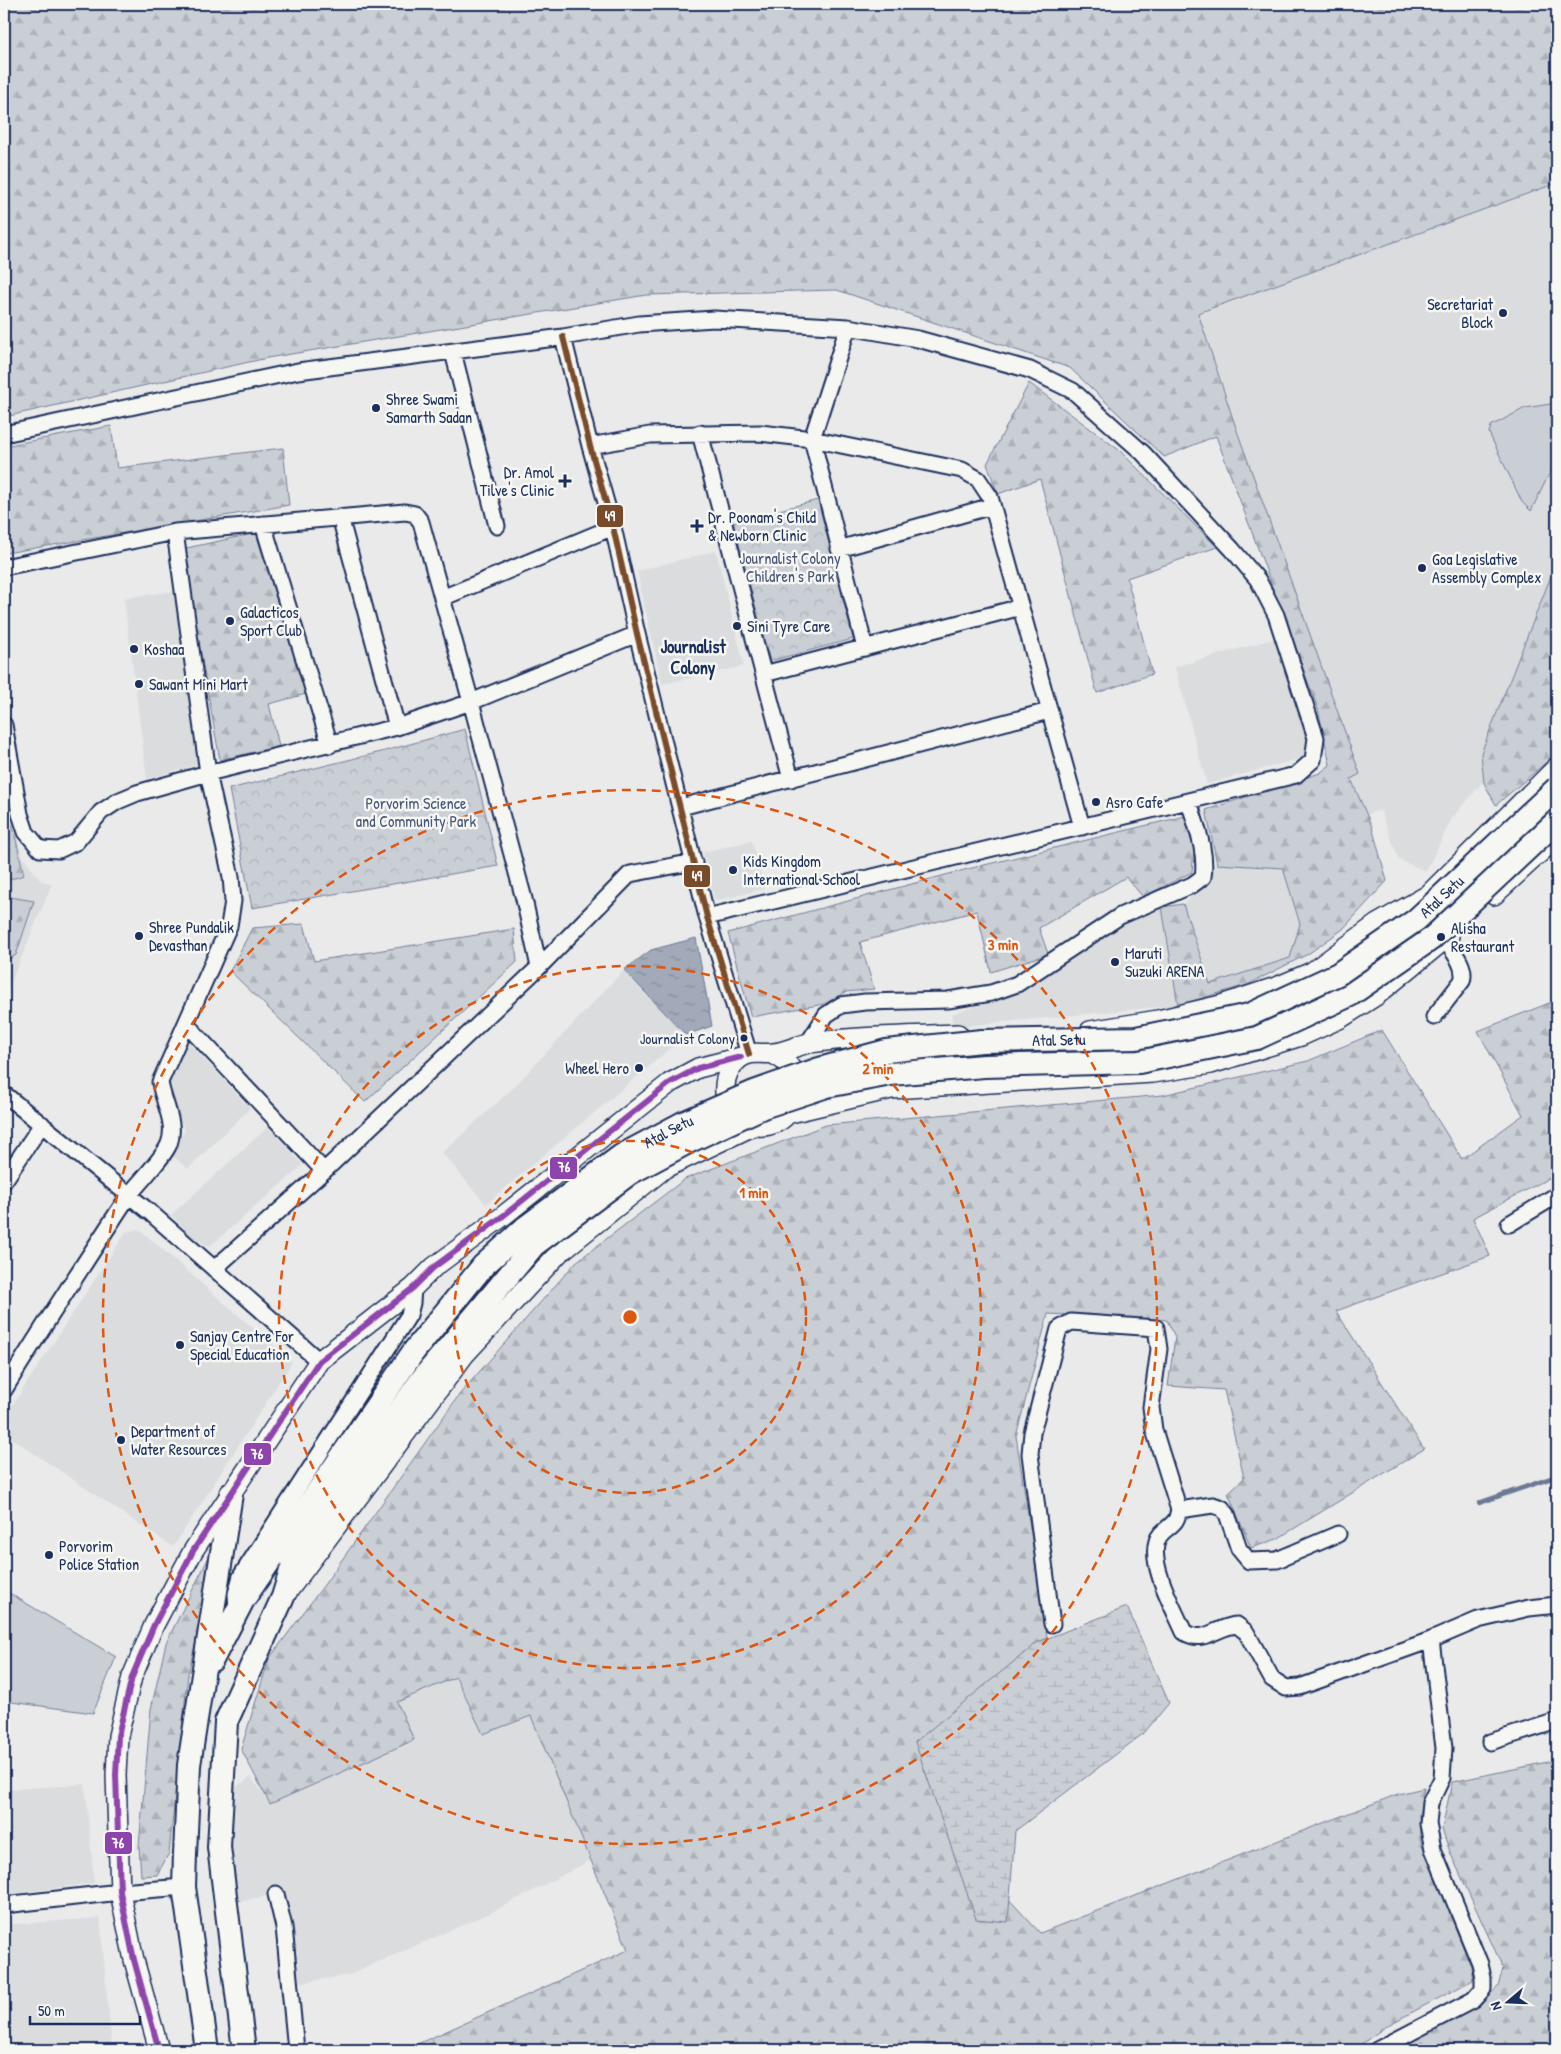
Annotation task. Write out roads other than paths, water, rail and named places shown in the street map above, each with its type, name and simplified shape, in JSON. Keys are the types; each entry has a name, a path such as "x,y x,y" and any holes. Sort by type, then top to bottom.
{"highway":[{"name":"Atal Setu","path":"530,1236 621,1156 683,1123 754,1092 819,1069 886,1050 982,1041 1136,1038 1249,1015 1338,974 1416,920 1557,788"},
{"name":"Atal Setu","path":"530,1236 630,1173 673,1150 763,1107 827,1086 891,1074 984,1066 1139,1062 1257,1038 1350,995 1431,939 1557,821"},
{"path":"244,2050 219,1847 226,1722 283,1598 294,1561 328,1495 414,1351 483,1266 530,1236"},
{"path":"207,2050 184,1887 189,1765 231,1494"},
{"path":"203,1678 243,1600 328,1495"}],"main road":[{"path":"773,1054 808,1043 867,1037 1094,1030 1158,1020 1212,1007 1279,986 1312,972 1377,924 1428,894 1557,767"},
{"path":"790,1112 891,1089 1153,1073 1211,1064 1301,1036 1341,1018 1377,996 1445,940 1557,837"},
{"path":"155,2049 120,1892 116,1775 118,1736 132,1677 154,1625 193,1550 319,1361 413,1288 434,1266 503,1216 670,1083 698,1068 745,1056 763,1052 773,1054 782,1058 795,1074 798,1094 790,1112 774,1124 755,1125 747,1123 733,1113 726,1098 725,1082 732,1066 745,1056"},
{"path":"283,1598 465,1354 559,1253 665,1168 755,1125"}],"street":[{"path":"4,434 298,370 453,352 564,337 639,324 714,319 848,327 918,339 1030,370 1073,391 1143,453 1232,549 1258,580 1276,615 1316,738 1313,760 1296,775 708,918"},
{"path":"848,327 812,440 865,648"},
{"path":"564,337 590,446 613,526 708,918 745,1056"},
{"path":"453,352 497,526"},
{"path":"590,446 650,436 700,433 760,433 812,440 962,470 978,479 990,497 1082,827"},
{"path":"700,433 792,779"},
{"path":"839,549 992,506"},
{"path":"4,566 175,532 406,512 415,514 421,522 471,702 524,899 539,967"},
{"path":"340,517 397,727"},
{"path":"263,524 330,745"},
{"path":"442,598 613,526"},
{"path":"4,1390 68,1287 129,1195 169,1146 172,1130 160,1082 187,1025 229,926 233,902 231,878 208,773 175,532"},
{"path":"764,674 1021,607"},
{"path":"4,725 20,814 26,832 40,849 59,850 76,842 101,812 118,800 208,773 330,745 397,727 471,702 638,634"},
{"path":"682,807 1049,711"},
{"path":"808,1043 826,1015 842,1006 865,1002 948,1000 991,993 1017,984 1120,916 1162,896 1192,885 1203,877 1205,864 1201,842 1188,801"},
{"path":"214,1269 324,1171 539,967 630,874 694,862"},
{"path":"1434,1017 1464,976 1462,967 1445,940"},
{"path":"187,1025 324,1171"},
{"path":"4,1094 129,1195 319,1361"},
{"path":"4,1181 42,1124"},
{"path":"1508,1224 1557,1195"},
{"path":"237,1611 236,1594 241,1576 408,1315 412,1303 413,1288"},
{"path":"1052,1624 1030,1454 1032,1433 1059,1329 1071,1322 1156,1328 1159,1349 1151,1407 1154,1430 1179,1510 1175,1521 1164,1530 1157,1540 1155,1552 1159,1574 1184,1632 1193,1638 1205,1636 1226,1626 1238,1625 1246,1632 1272,1679 1286,1688 1300,1687 1431,1640 1478,1620 1528,1608 1557,1605"},
{"path":"1179,1510 1213,1505 1222,1508 1227,1514 1239,1548 1249,1561 1277,1560 1338,1534"},
{"path":"1377,2050 1473,2000 1483,1990 1480,1964 1433,1849 1428,1824 1430,1803 1442,1778 1444,1748 1431,1640"},
{"path":"1490,1742 1557,1721"},
{"path":"4,1905 184,1887"},
{"path":"276,1894 284,1927 296,2050"}],"water":[{"path":"696,938 712,1026 686,1035 624,970 651,950"}],"waterway":[{"path":"1479,1503 1557,1476"}],"place":[{"name":"Secretariat Block","path":"1503,313"},
{"name":"Shree Swami Samarth Sadan","path":"376,408"},
{"name":"Dr. Amol Tilve's Clinic","path":"565,481"},
{"name":"Dr. Poonam's Child & Newborn Clinic","path":"697,526"},
{"name":"Goa Legislative Assembly Complex","path":"1422,568"},
{"name":"Galacticos Sport Club","path":"230,621"},
{"name":"Sini Tyre Care","path":"737,626"},
{"name":"Koshaa","path":"134,649"},
{"name":"Sawant Mini Mart","path":"139,684"},
{"name":"Asro Cafe","path":"1096,802"},
{"name":"Kids Kingdom International School","path":"733,870"},
{"name":"Shree Pundalik Devasthan","path":"139,936"},
{"name":"Alisha Restaurant","path":"1441,937"},
{"name":"Maruti Suzuki ARENA","path":"1115,962"},
{"name":"Journalist Colony","path":"744,1038"},
{"name":"Wheel Hero","path":"639,1068"},
{"name":"Sanjay Centre For Special Education","path":"180,1345"},
{"name":"Department of Water Resources","path":"121,1440"},
{"name":"Porvorim Police Station","path":"49,1555"}],"district":[{"name":"Journalist Colony","path":"693,658"}],"park label":[{"name":"Journalist Colony Children's Park","path":"790,567"},
{"name":"Porvorim Science and Community Park","path":"416,812"}]}
